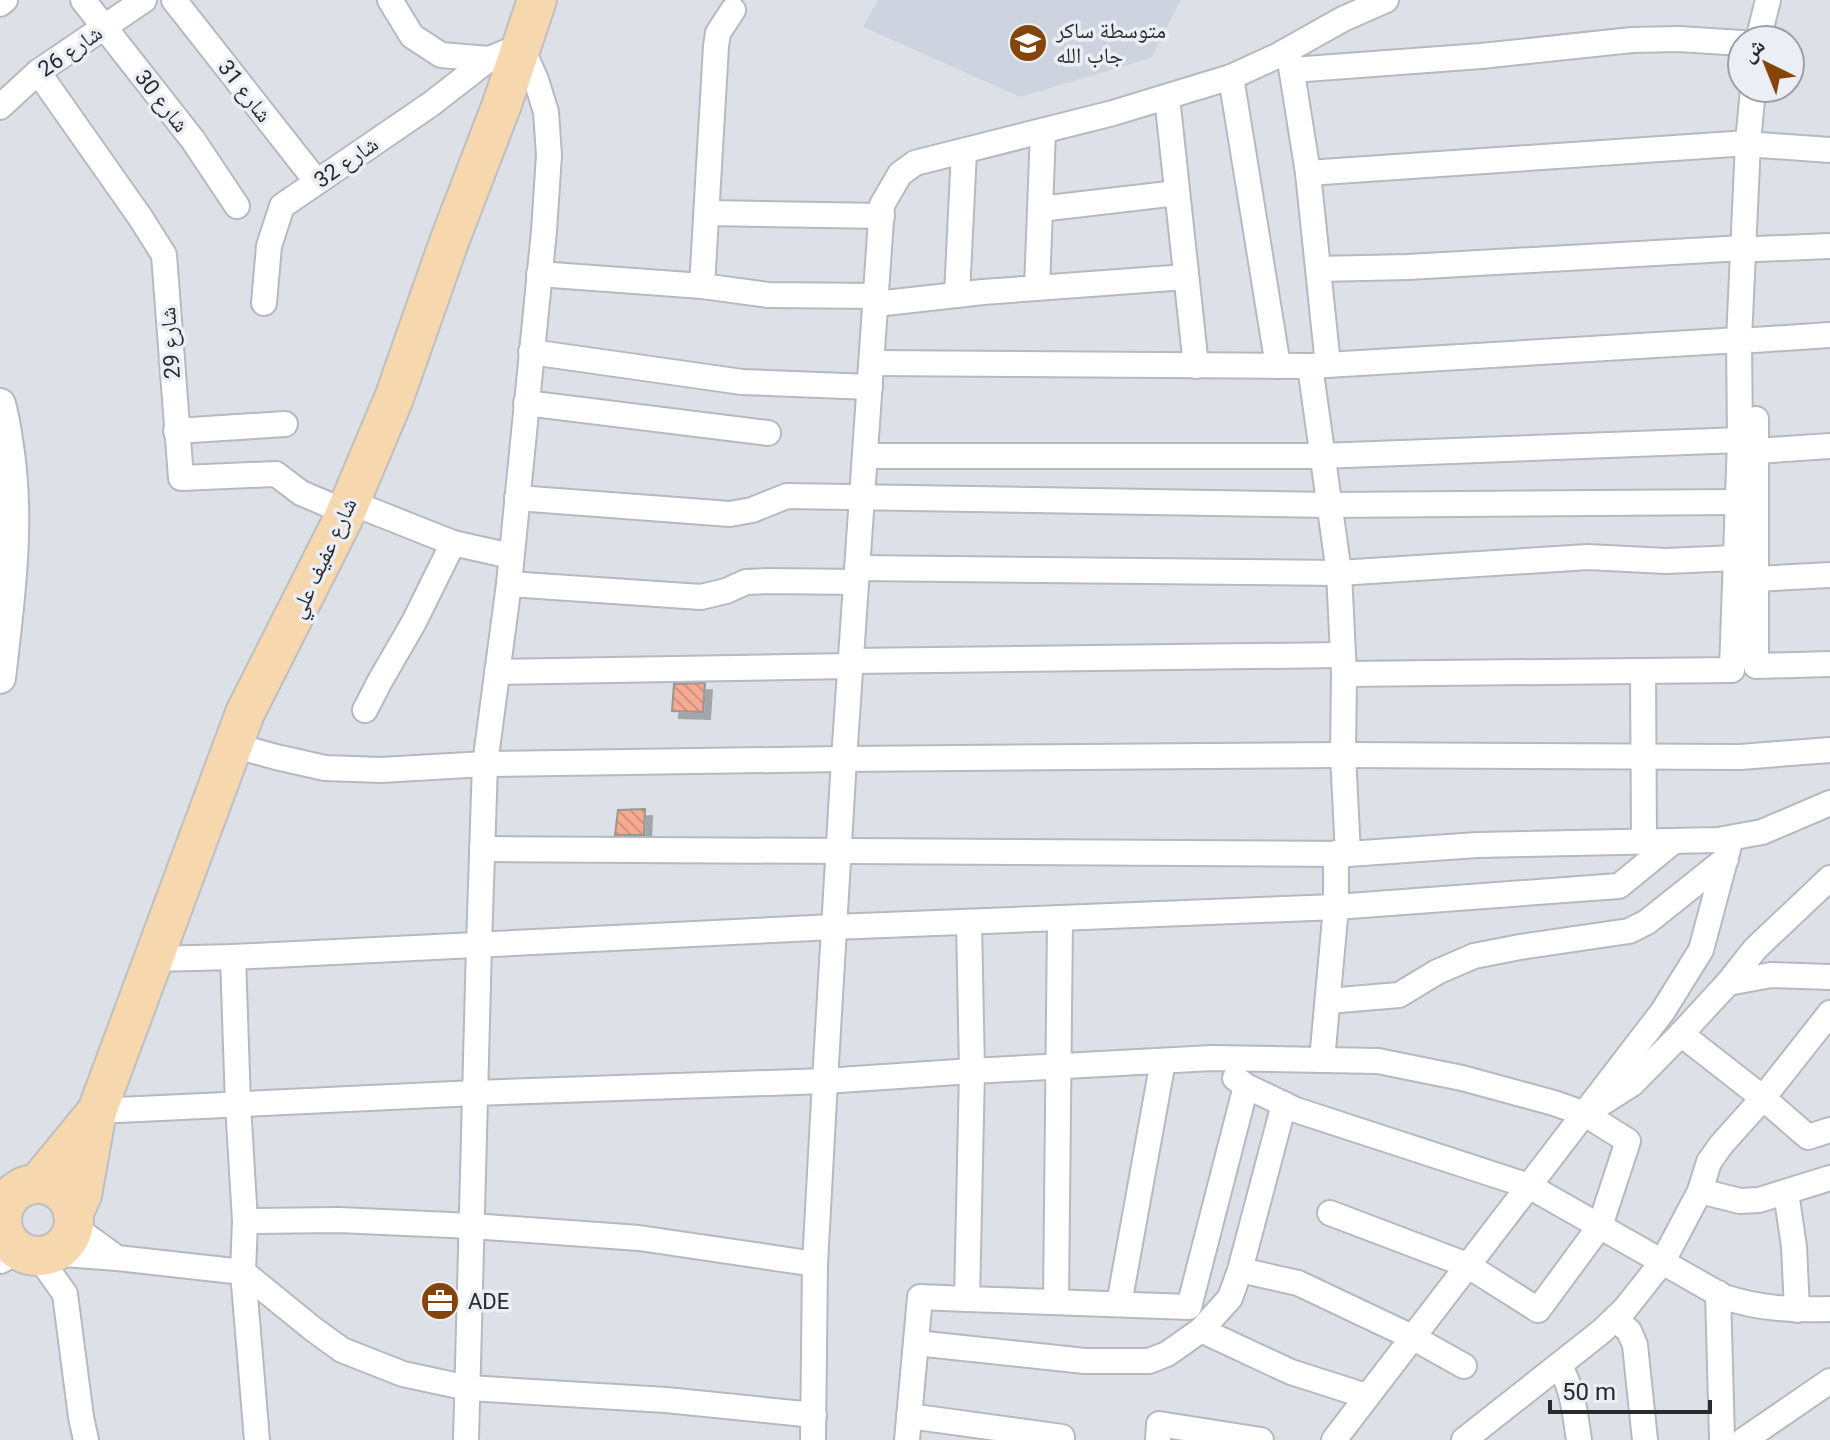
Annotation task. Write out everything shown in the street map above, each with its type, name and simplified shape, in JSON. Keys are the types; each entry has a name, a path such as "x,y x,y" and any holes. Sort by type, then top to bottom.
{"main road":[{"name":"شارع عفيف علي","path":"36,1243 82,1195 97,1111 245,713 348,507 394,398 502,104 505,52 537,0"},
{"name":"شارع عفيف علي","path":"14,1197 97,1111"},
{"path":"47,1185 65,1196 70,1204 36,1243 7,1239 3,1215 14,1197 47,1185"}],"street":[{"path":"0,4 5,0"},
{"name":"شارع 30","path":"83,0 193,140 237,206"},
{"name":"شارع 26","path":"0,107 38,72 144,0"},
{"name":"شارع 31","path":"174,0 317,182"},
{"path":"390,0 412,36 441,55 505,52 536,80 546,112 549,155 509,584 485,764 466,1440"},
{"path":"1290,60 1343,19 1386,0"},
{"path":"1762,24 1768,0"},
{"path":"1778,24 1783,0"},
{"path":"702,286 716,46 718,33 733,10"},
{"path":"813,1440 815,1264 850,664 882,205 900,174 915,163 1113,113 1290,60 1481,56 1632,40 1726,42"},
{"name":"شارع 32","path":"264,303 269,246 282,206 505,52"},
{"path":"1290,60 1319,269 1321,456 1339,573 1343,665 1342,854 1322,1060"},
{"name":"شارع 29","path":"38,72 164,255 181,478 276,474 301,493 348,507"},
{"path":"1231,77 1278,366"},
{"path":"1167,97 1196,366"},
{"path":"1753,104 1747,340 1748,445 1756,579 1756,666 1830,664"},
{"path":"1754,144 1762,104"},
{"path":"1037,288 1043,131"},
{"path":"1308,173 1754,144 1830,150"},
{"path":"957,295 964,151"},
{"path":"1040,209 1177,193"},
{"path":"707,213 882,216"},
{"path":"1319,269 1830,246"},
{"path":"539,274 702,286 768,295 876,300 1186,277"},
{"path":"531,352 777,385 871,375 1196,366 1319,366 1830,335"},
{"path":"526,403 768,433"},
{"path":"0,404 11,468 7,532 8,611 0,678"},
{"path":"176,431 285,424"},
{"path":"497,672 850,664 1732,670 1737,502 1748,445"},
{"path":"865,456 1321,456 1748,445 1830,446"},
{"path":"517,498 730,514 752,510 787,496 1329,505 1737,502"},
{"path":"348,507 453,543 511,556"},
{"path":"365,710 453,543"},
{"path":"509,584 701,597 746,582 857,575 1339,573 1588,557 1666,561 1736,558"},
{"path":"1756,579 1830,575"},
{"path":"1643,671 1644,842"},
{"path":"233,745 325,768 381,770 485,764 844,759 1343,755 1740,757 1830,750"},
{"path":"1328,1001 1399,995 1437,972 1474,956 1629,931 1647,922 1728,848 1830,803"},
{"path":"482,849 1342,854 1477,845 1674,841 1728,848"},
{"path":"154,959 1336,907 1619,886 1674,841"},
{"path":"1334,1440 1663,1011 1701,950 1728,848"},
{"path":"1585,1114 1632,1084 1728,983 1755,949 1830,878"},
{"path":"1056,1302 1060,918"},
{"path":"967,1299 972,1071 969,922"},
{"path":"233,957 245,1221 243,1272 257,1440"},
{"path":"1728,983 1771,975 1830,977"},
{"path":"1464,1440 1625,1309 1663,1261 1700,1191 1709,1162 1830,1013"},
{"path":"1681,1034 1808,1137 1830,1130"},
{"path":"97,1111 475,1093 825,1081 1212,1058 1378,1061 1462,1078 1554,1103 1585,1114 1628,1141 1600,1226 1538,1310 1467,1265 1330,1213"},
{"path":"1212,1058 1246,1086 1296,1110 1529,1186 1718,1293 1747,1305 1780,1310 1830,1309"},
{"path":"1119,1304 1163,1061"},
{"path":"1062,1437 908,1428 920,1297 1189,1307 1246,1086"},
{"path":"916,1343 1085,1361 1149,1361 1167,1354 1201,1330 1230,1298 1284,1104"},
{"path":"1700,1191 1740,1201 1759,1200 1830,1178"},
{"path":"1786,1192 1794,1247 1797,1310"},
{"path":"245,1221 339,1220 639,1238 815,1264"},
{"path":"36,1243 117,1258 243,1272 342,1350 403,1374 468,1388 666,1400 814,1415"},
{"path":"36,1243 117,1258"},
{"path":"36,1243 65,1294 86,1440"},
{"path":"1240,1270 1298,1283 1412,1337 1464,1366"},
{"path":"1718,1293 1722,1440"},
{"path":"1615,1319 1629,1331 1635,1345 1645,1440"},
{"path":"1201,1330 1291,1372 1366,1396"},
{"path":"1559,1365 1570,1390 1579,1440"},
{"path":"1744,1440 1830,1381"},
{"path":"1158,1440 1159,1424 1261,1440"}],"shaded area":[{"name":"متوسطة ساكر جاب الله","path":"878,0 1181,0 1151,58 1020,97 863,27"}],"building":[{"path":"705,683 703,712 672,711 674,684"},
{"path":"645,809 644,835 615,835 618,810"}],"place":[{"name":"متوسطة ساكر جاب الله","path":"1028,43"},
{"name":"ADE","path":"440,1301"}]}
